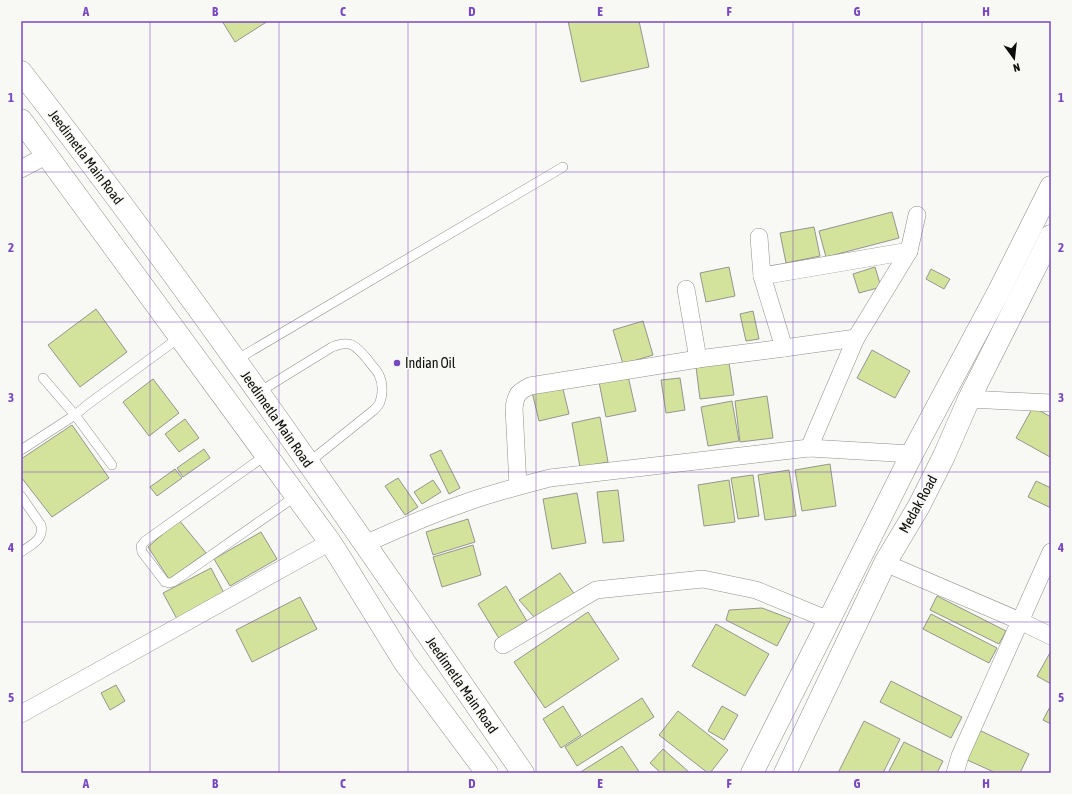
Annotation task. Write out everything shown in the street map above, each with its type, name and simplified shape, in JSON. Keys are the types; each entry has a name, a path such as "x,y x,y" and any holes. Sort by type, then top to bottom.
{"main road":[{"name":"Jeedimetla Main Road","path":"21,72 75,141 259,392 523,773"},
{"name":"Jeedimetla Main Road","path":"21,120 330,542 405,663 487,773"},
{"path":"752,773 912,454 999,291 1051,187"},
{"name":"Medak Road","path":"785,773 885,563 919,506 944,456 969,399 1051,236"},
{"path":"932,417 955,431"}],"street":[{"path":"21,170 47,155"},
{"path":"810,448 856,338 909,251 917,215"},
{"path":"759,237 762,276 784,348"},
{"path":"762,276 909,251"},
{"path":"686,289 698,358"},
{"path":"518,486 514,408 515,398 519,392 530,386 698,358 856,338"},
{"path":"969,399 1051,403"},
{"path":"365,544 429,516 459,505 518,486 550,478 810,448 912,454"},
{"path":"21,714 330,542"},
{"path":"955,773 960,756 1051,552"},
{"path":"885,563 1020,621 1051,636"},
{"path":"503,645 596,590 703,579 756,590 829,620"}],"lane":[{"path":"236,360 563,167"},
{"path":"21,450 74,415 180,337"},
{"path":"259,392 340,344 348,344 356,347 379,374 382,383 382,392 380,402 374,410 308,463"},
{"path":"43,378 74,415 112,465"},
{"path":"266,455 145,541 142,546 142,552 165,582 173,582 296,496"},
{"path":"21,496 41,525 42,530 39,539 21,552"}],"building":[{"path":"222,21 268,21 235,42"},
{"path":"568,21 639,21 649,67 581,82"},
{"path":"892,212 899,238 826,257 819,231"},
{"path":"814,227 820,256 786,263 780,233"},
{"path":"729,267 735,296 706,302 700,273"},
{"path":"875,267 881,287 859,293 853,274"},
{"path":"931,269 950,279 944,289 926,279"},
{"path":"96,309 127,352 80,387 48,345"},
{"path":"753,311 759,339 746,341 740,314"},
{"path":"643,321 653,355 623,364 613,330"},
{"path":"872,350 910,371 895,398 857,378"},
{"path":"729,363 734,395 700,399 696,367"},
{"path":"628,376 636,411 606,417 599,382"},
{"path":"680,378 685,410 666,413 661,380"},
{"path":"153,379 179,413 149,436 123,402"},
{"path":"562,385 569,414 539,421 532,392"},
{"path":"767,396 773,438 740,442 735,401"},
{"path":"732,401 739,441 708,446 701,407"},
{"path":"1033,407 1051,417 1050,457 1016,438"},
{"path":"600,417 608,462 580,467 572,423"},
{"path":"185,419 199,438 179,452 165,434"},
{"path":"72,425 109,478 52,517 21,477 21,459"},
{"path":"204,449 210,458 183,477 177,468"},
{"path":"441,450 460,488 449,494 430,455"},
{"path":"830,464 836,506 802,511 795,470"},
{"path":"175,469 182,478 157,496 150,487"},
{"path":"789,470 796,516 765,520 758,475"},
{"path":"753,475 759,516 738,519 731,478"},
{"path":"398,478 418,507 405,515 385,486"},
{"path":"433,480 441,492 422,504 414,492"},
{"path":"729,480 735,522 704,526 698,485"},
{"path":"1036,481 1051,488 1051,508 1028,497"},
{"path":"618,490 624,541 603,543 597,492"},
{"path":"577,493 586,543 552,549 543,499"},
{"path":"468,519 475,542 433,555 426,532"},
{"path":"179,520 206,553 169,579 148,547"},
{"path":"261,532 277,559 230,586 214,559"},
{"path":"473,545 481,575 442,587 433,557"},
{"path":"211,568 224,593 177,619 163,593"},
{"path":"560,573 575,595 535,618 519,600"},
{"path":"506,586 531,628 503,645 478,604"},
{"path":"937,596 1006,631 999,644 930,610"},
{"path":"300,597 317,629 252,662 236,630"},
{"path":"762,608 791,619 777,646 726,620 729,610"},
{"path":"588,612 619,659 545,708 514,662"},
{"path":"931,614 997,648 989,663 923,629"},
{"path":"716,624 769,654 745,696 692,666"},
{"path":"1051,651 1051,684 1037,676"},
{"path":"891,681 962,717 951,738 880,702"},
{"path":"116,685 125,701 110,710 101,693"},
{"path":"642,698 654,717 577,766 565,747"},
{"path":"1051,705 1051,724 1043,720"},
{"path":"563,706 581,735 561,748 543,719"},
{"path":"722,706 738,715 724,740 708,731"},
{"path":"678,711 728,750 710,773 659,735"},
{"path":"864,721 900,739 883,773 838,773"},
{"path":"979,730 1029,754 1020,773 996,773 965,759"},
{"path":"904,742 943,761 937,773 888,773"},
{"path":"622,746 640,773 579,773"},
{"path":"663,749 690,773 661,773 650,763"}],"place":[{"name":"Indian Oil","path":"397,363"}]}
